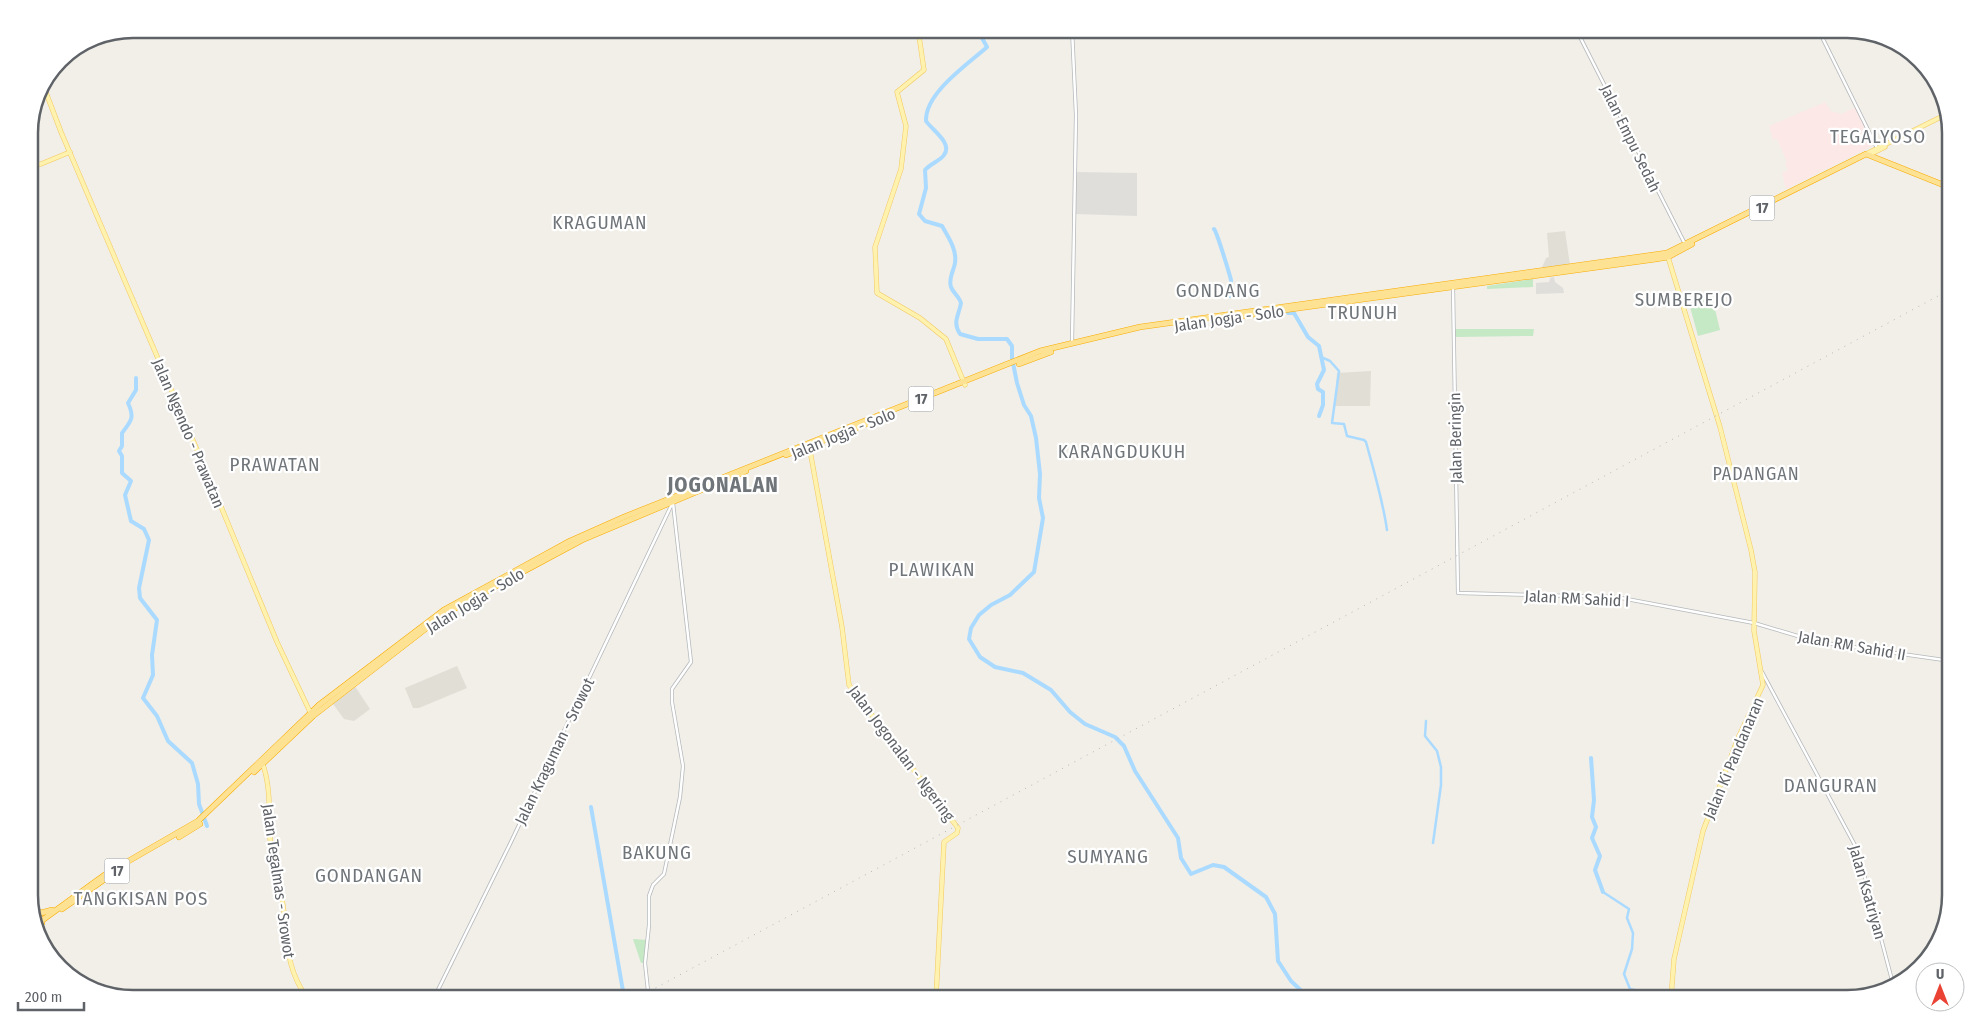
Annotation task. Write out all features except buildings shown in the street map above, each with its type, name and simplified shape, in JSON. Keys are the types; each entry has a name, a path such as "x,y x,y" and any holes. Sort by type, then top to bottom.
{"highway":[{"name":"Jalan Jogja - Solo","path":"42,921 64,903 200,822 311,714 425,623 546,556 624,517 1007,367 1040,352 1072,342 1138,328 1563,271 1667,255 1867,156"},
{"path":"1867,156 1880,159 1905,170"},
{"path":"1867,156 1942,184"},
{"name":"Jalan Jogja - Solo","path":"1017,363 1060,349 1136,331 1453,286"},
{"name":"Jalan Jogja - Solo","path":"546,556 809,444"},
{"name":"Jalan Jogja - Solo","path":"42,921 86,890"},
{"path":"39,912 44,913 64,903"}],"main road":[{"path":"919,38 924,70 897,92 906,126 901,169 875,247 877,293 920,318 946,338 964,384"},
{"name":"Jalan Ngendo - Prawatan","path":"46,94 277,642 311,714"},
{"path":"1867,156 1877,148 1903,137 1941,116"},
{"path":"38,164 70,152"},
{"name":"Jalan Ki Pandanaran","path":"1667,255 1720,427 1751,550 1755,572 1753,624 1763,685 1738,738 1703,831 1674,958 1671,990"},
{"name":"Jalan Jogonalan - Ngering","path":"809,444 842,627 849,685 958,828 957,833 944,842 936,990"},
{"path":"1763,685 1769,683"},
{"name":"Jalan Tegalmas - Srowot","path":"262,762 271,844 282,899 287,954 301,990"}],"street":[{"path":"1072,38 1076,106 1072,342"},
{"name":"Jalan Empu Sedah","path":"1582,38 1686,245"},
{"path":"1822,38 1877,148"},
{"name":"Jalan Beringin","path":"1453,286 1458,592"},
{"path":"649,990 645,963 649,925 649,896 653,885 664,874 683,774 678,731 672,702 672,689 691,662 673,503"},
{"name":"Jalan Kraguman - Srowot","path":"438,990 673,503"},
{"name":"Jalan RM Sahid I","path":"1458,592 1616,597 1753,624"},
{"name":"Jalan RM Sahid II","path":"1753,624 1818,642 1942,660"},
{"name":"Jalan Ksatriyan","path":"1762,672 1858,851 1892,978"}],"shaded area":[{"path":"1825,102 1831,111 1841,114 1856,107 1874,145 1786,189 1782,173 1788,170 1785,164 1787,162 1777,139 1773,140 1769,126"},
{"path":"1075,172 1137,173 1137,216 1074,214"},
{"path":"1565,231 1570,265 1541,270 1546,258 1549,257 1547,233"},
{"path":"1554,277 1555,282 1563,288 1564,293 1536,294 1536,283 1549,282 1550,278"},
{"path":"1371,371 1370,406 1335,406 1337,373"},
{"path":"457,666 467,688 419,708 413,708 405,688"},
{"path":"354,685 370,709 354,721 344,719 331,701"}],"green space":[{"path":"1533,279 1533,287 1487,289 1487,286"},
{"path":"1712,297 1720,330 1698,336 1689,303"},
{"path":"1455,329 1534,329 1533,336 1455,337"},
{"path":"633,939 647,940 644,963 641,963"}],"waterway":[{"path":"982,38 987,47 949,80 932,100 928,111 926,121 944,141 946,150 942,157 925,170 926,188 919,214 925,221 942,226 953,248 955,263 950,284 961,303 956,322 960,334 978,339 1007,339 1012,346 1012,358 1017,383 1024,405 1031,416 1036,438 1040,474 1039,498 1043,518 1034,572 1010,595 991,605 979,615 971,628 969,639 980,657 995,667 1023,673 1051,690 1070,712 1085,724 1115,737 1124,746 1135,771 1178,838 1181,858 1191,874 1213,865 1224,867 1266,897 1275,914 1278,961 1291,981 1301,990"},
{"path":"1214,229 1231,280 1230,296 1241,296"},
{"path":"1288,313 1294,313 1308,337 1319,346 1324,370 1317,384 1318,389 1323,392 1323,405 1319,416"},
{"path":"1321,357 1330,361 1339,371 1332,423 1344,424 1347,436 1366,442 1381,497 1387,530"},
{"path":"136,378 136,390 128,403 132,416 122,433 122,446 119,451 122,456 122,473 131,481 125,495 131,521 144,529 149,540 139,588 140,598 157,620 152,655 153,675 143,698 157,716 168,741 192,763 198,784 199,804 207,826"},
{"path":"1426,721 1425,736 1437,751 1441,767 1441,785 1433,843"},
{"path":"1591,758 1594,800 1592,817 1596,827 1592,838 1600,856 1595,870 1603,892"},
{"path":"591,807 623,990"},
{"path":"1603,892 1629,909 1627,918 1633,933 1632,949 1624,974 1630,989 1634,990"}],"railway":[{"path":"652,990 1942,294"}],"district":[{"name":"TEGALYOSO","path":"1878,136"},
{"name":"KRAGUMAN","path":"600,222"},
{"name":"GONDANG","path":"1218,290"},
{"name":"SUMBEREJO","path":"1684,299"},
{"name":"TRUNUH","path":"1363,312"},
{"name":"KARANGDUKUH","path":"1122,451"},
{"name":"PRAWATAN","path":"275,464"},
{"name":"PADANGAN","path":"1756,474"},
{"name":"JOGONALAN","path":"723,485"},
{"name":"PLAWIKAN","path":"932,569"},
{"name":"DANGURAN","path":"1831,785"},
{"name":"BAKUNG","path":"657,852"},
{"name":"SUMYANG","path":"1108,856"},
{"name":"GONDANGAN","path":"369,875"},
{"name":"TANGKISAN POS","path":"141,898"}]}
